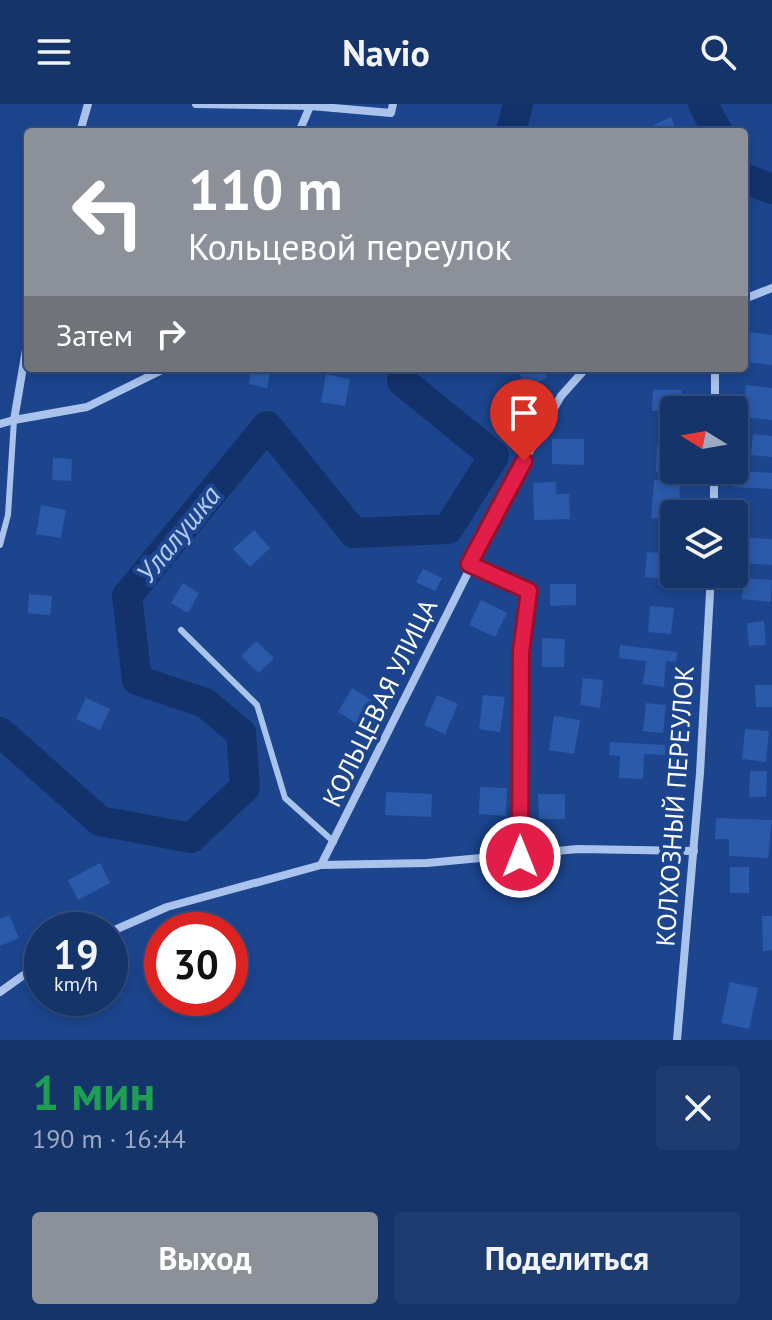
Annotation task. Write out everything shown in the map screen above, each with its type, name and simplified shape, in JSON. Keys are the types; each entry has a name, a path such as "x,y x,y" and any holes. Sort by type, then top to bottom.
{"street":[{"path":"81,128 88,104"},
{"path":"196,104 311,105 391,113 393,104"},
{"path":"301,128 311,105"},
{"path":"748,297 772,288"},
{"path":"14,420 24,361"},
{"path":"0,424 87,407 158,372"},
{"name":"КОЛЬЦЕВАЯ УЛИЦА","path":"321,865 469,564 549,416 583,372"},
{"path":"715,372 715,396"},
{"path":"469,564 529,591 521,652 520,857"},
{"name":"КОЛХОЗНЫЙ ПЕРЕУЛОК","path":"677,1040 694,851 710,588"},
{"path":"128,924 167,907 321,865 520,857 578,849 694,851"},
{"path":"0,992 24,975"}],"lane":[{"path":"0,545 8,515 14,420"},
{"path":"181,630 257,705 285,798 334,842"}],"building":[{"path":"671,117 675,128 647,128"},
{"path":"749,332 772,335 772,365 748,362"},
{"path":"250,372 270,372 267,388 249,384"},
{"path":"518,372 544,372 547,377 528,388"},
{"path":"326,374 350,379 345,406 321,402"},
{"path":"746,385 772,388 772,420 748,418 748,396 745,396"},
{"path":"653,390 682,390 682,396 660,396 660,411 652,411"},
{"path":"753,434 772,436 772,457 751,455"},
{"path":"552,439 584,439 584,465 552,464"},
{"path":"657,446 660,446 660,472 656,472"},
{"path":"53,458 72,459 71,481 52,480"},
{"path":"748,472 772,473 772,489 734,487 734,484 748,484"},
{"path":"654,480 660,480 660,484 680,484 679,500 660,500 660,519 651,518"},
{"path":"556,482 556,494 569,494 570,519 534,520 533,483"},
{"path":"41,505 66,510 61,538 36,534"},
{"path":"254,530 270,548 250,567 233,549"},
{"path":"748,537 772,539 772,565 748,563"},
{"path":"647,552 660,553 660,578 645,577"},
{"path":"423,569 442,578 435,591 416,582"},
{"path":"748,578 772,580 771,602 742,599 743,588 748,588"},
{"path":"183,583 199,593 188,613 171,603"},
{"path":"550,584 576,584 576,605 550,606"},
{"path":"29,594 52,596 50,615 28,613"},
{"path":"481,600 507,613 495,637 469,625"},
{"path":"650,606 674,608 671,634 648,632"},
{"path":"764,621 766,645 749,646 747,623"},
{"path":"542,638 565,639 564,667 542,667"},
{"path":"256,641 274,658 259,673 241,656"},
{"path":"620,645 677,652 676,662 666,661 664,687 643,684 646,661 619,658"},
{"path":"583,678 603,680 600,708 580,705"},
{"path":"755,685 772,685 772,707 756,707"},
{"path":"352,688 373,701 359,725 338,712"},
{"path":"437,695 458,704 445,734 424,725"},
{"path":"483,695 505,697 500,732 479,729"},
{"path":"86,698 110,709 100,730 76,719"},
{"path":"646,703 666,705 663,733 643,731"},
{"path":"554,716 580,720 574,754 549,750"},
{"path":"745,729 769,731 766,762 742,759"},
{"path":"610,742 665,745 665,755 644,754 643,779 619,778 620,756 609,755"},
{"path":"750,771 767,771 766,797 749,797"},
{"path":"480,787 507,788 506,816 479,814"},
{"path":"386,792 432,794 431,817 385,815"},
{"path":"538,794 565,794 565,819 539,819"},
{"path":"716,818 772,820 768,858 729,856 729,839 715,839"},
{"path":"100,863 110,883 78,900 68,880"},
{"path":"730,867 749,867 749,893 730,893"},
{"path":"9,915 19,938 0,946 0,919"},
{"path":"762,916 772,916 772,950 763,951"},
{"path":"730,982 758,988 749,1029 721,1023"}],"waterway":[{"name":"Улалушка","path":"512,128 518,104"},
{"name":"Улалушка","path":"703,104 716,128"},
{"name":"Улалушка","path":"748,180 772,189"},
{"name":"Улалушка","path":"0,732 100,821 191,838 245,787 241,733 205,703 137,680 127,596 267,426 354,533 448,529 494,456 402,381 403,372"}],"route":[{"path":"520,857 521,652 529,591 469,564 524,461"}]}
